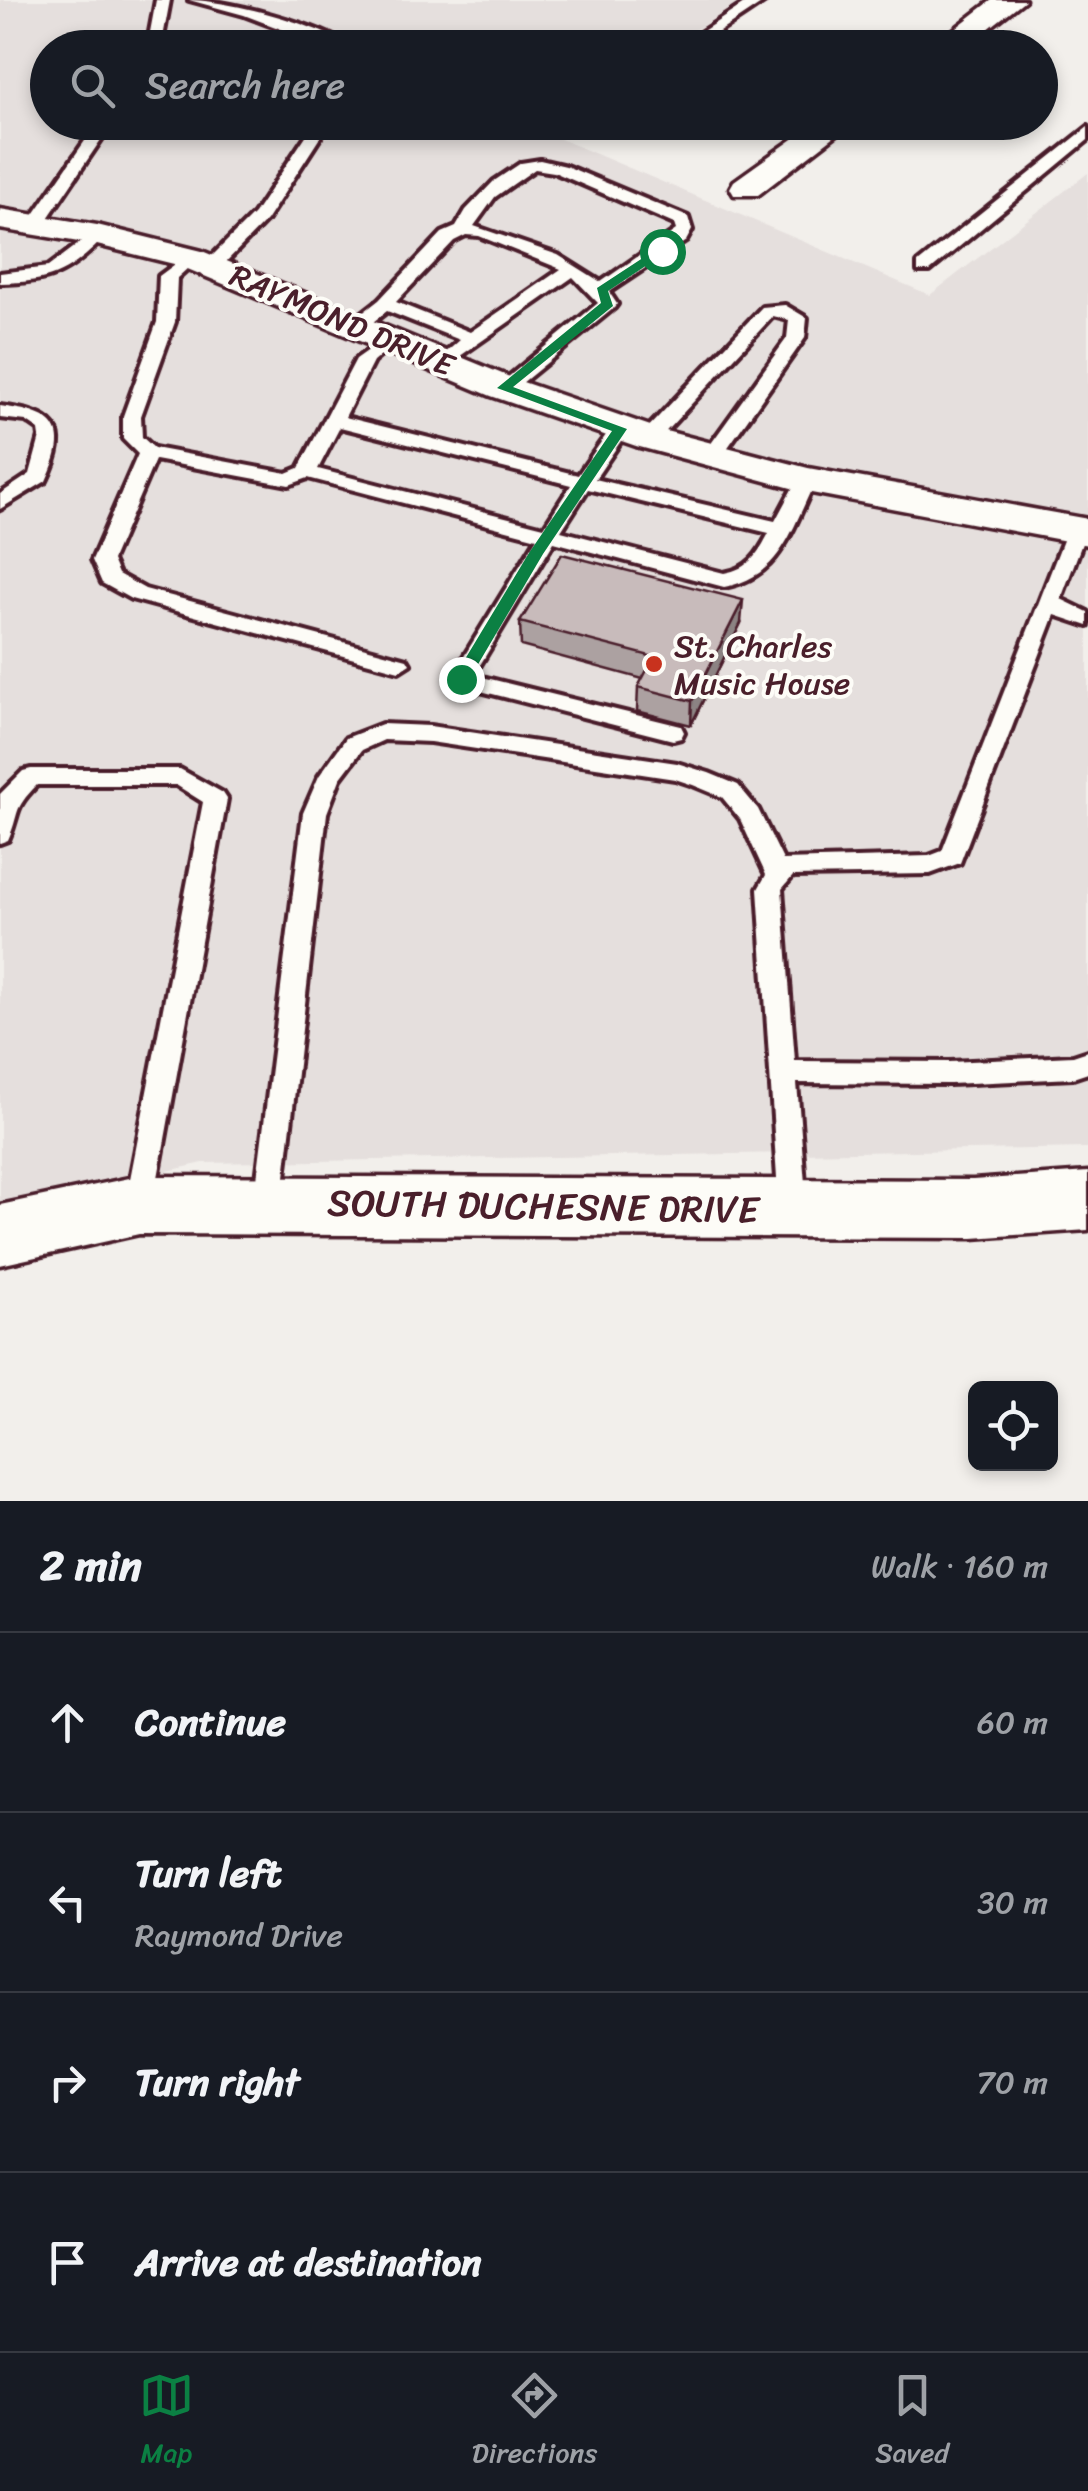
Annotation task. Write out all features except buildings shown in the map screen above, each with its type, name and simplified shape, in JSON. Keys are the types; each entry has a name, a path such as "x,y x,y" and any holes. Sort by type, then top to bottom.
{"street":[{"path":"969,30 1010,0"},
{"path":"746,188 813,140"},
{"name":"RAYMOND DRIVE","path":"0,219 97,236 201,262 457,351 504,388 635,434 806,480 1083,531"},
{"name":"SOUTH DUCHESNE DRIVE","path":"0,1235 139,1204 974,1209 1088,1201"}],"lane":[{"path":"158,30 164,0"},
{"path":"196,0 248,12 297,30"},
{"path":"712,30 760,0"},
{"path":"924,267 1088,132"},
{"path":"36,223 94,140"},
{"path":"311,140 260,217 201,262 168,276 166,322 132,416 133,439 148,453 289,479 308,472 724,580 745,578 761,568 806,480"},
{"path":"464,230 468,214 525,166 541,164 560,168 682,221 684,230 680,237 601,290"},
{"path":"308,472 365,359 378,323 448,237 464,230 481,232 573,269 601,290 608,304 504,388"},
{"path":"0,278 42,278 57,272 97,236"},
{"path":"457,351 573,269"},
{"path":"672,732 461,679 584,482 768,310 785,310 798,318 799,329 712,456"},
{"path":"0,412 31,416 48,427 50,437 39,477 0,503"},
{"path":"332,419 781,529"},
{"path":"148,453 102,560 109,578 138,594 400,664"},
{"path":"793,1209 770,889 778,875 788,868 930,865 952,857 1050,602 1083,531"},
{"path":"1050,602 1073,616 1088,619"},
{"path":"268,1203 315,813 330,776 354,744 382,732 430,734 677,771 730,792 750,815 778,875"},
{"path":"0,834 7,801 31,777 180,777 216,799 139,1204"},
{"path":"784,1072 950,1073 1073,1067 1088,1062"}],"shaded area":[{"path":"0,0 744,0 695,30 30,30 30,140 563,140 930,295 1088,173 1088,1148 203,1163 0,1209"}],"place":[{"name":"St. Charles Music House","path":"654,664"}],"route":[{"path":"461,679 536,553 620,429 504,388 608,304 601,290 662,251"}]}
